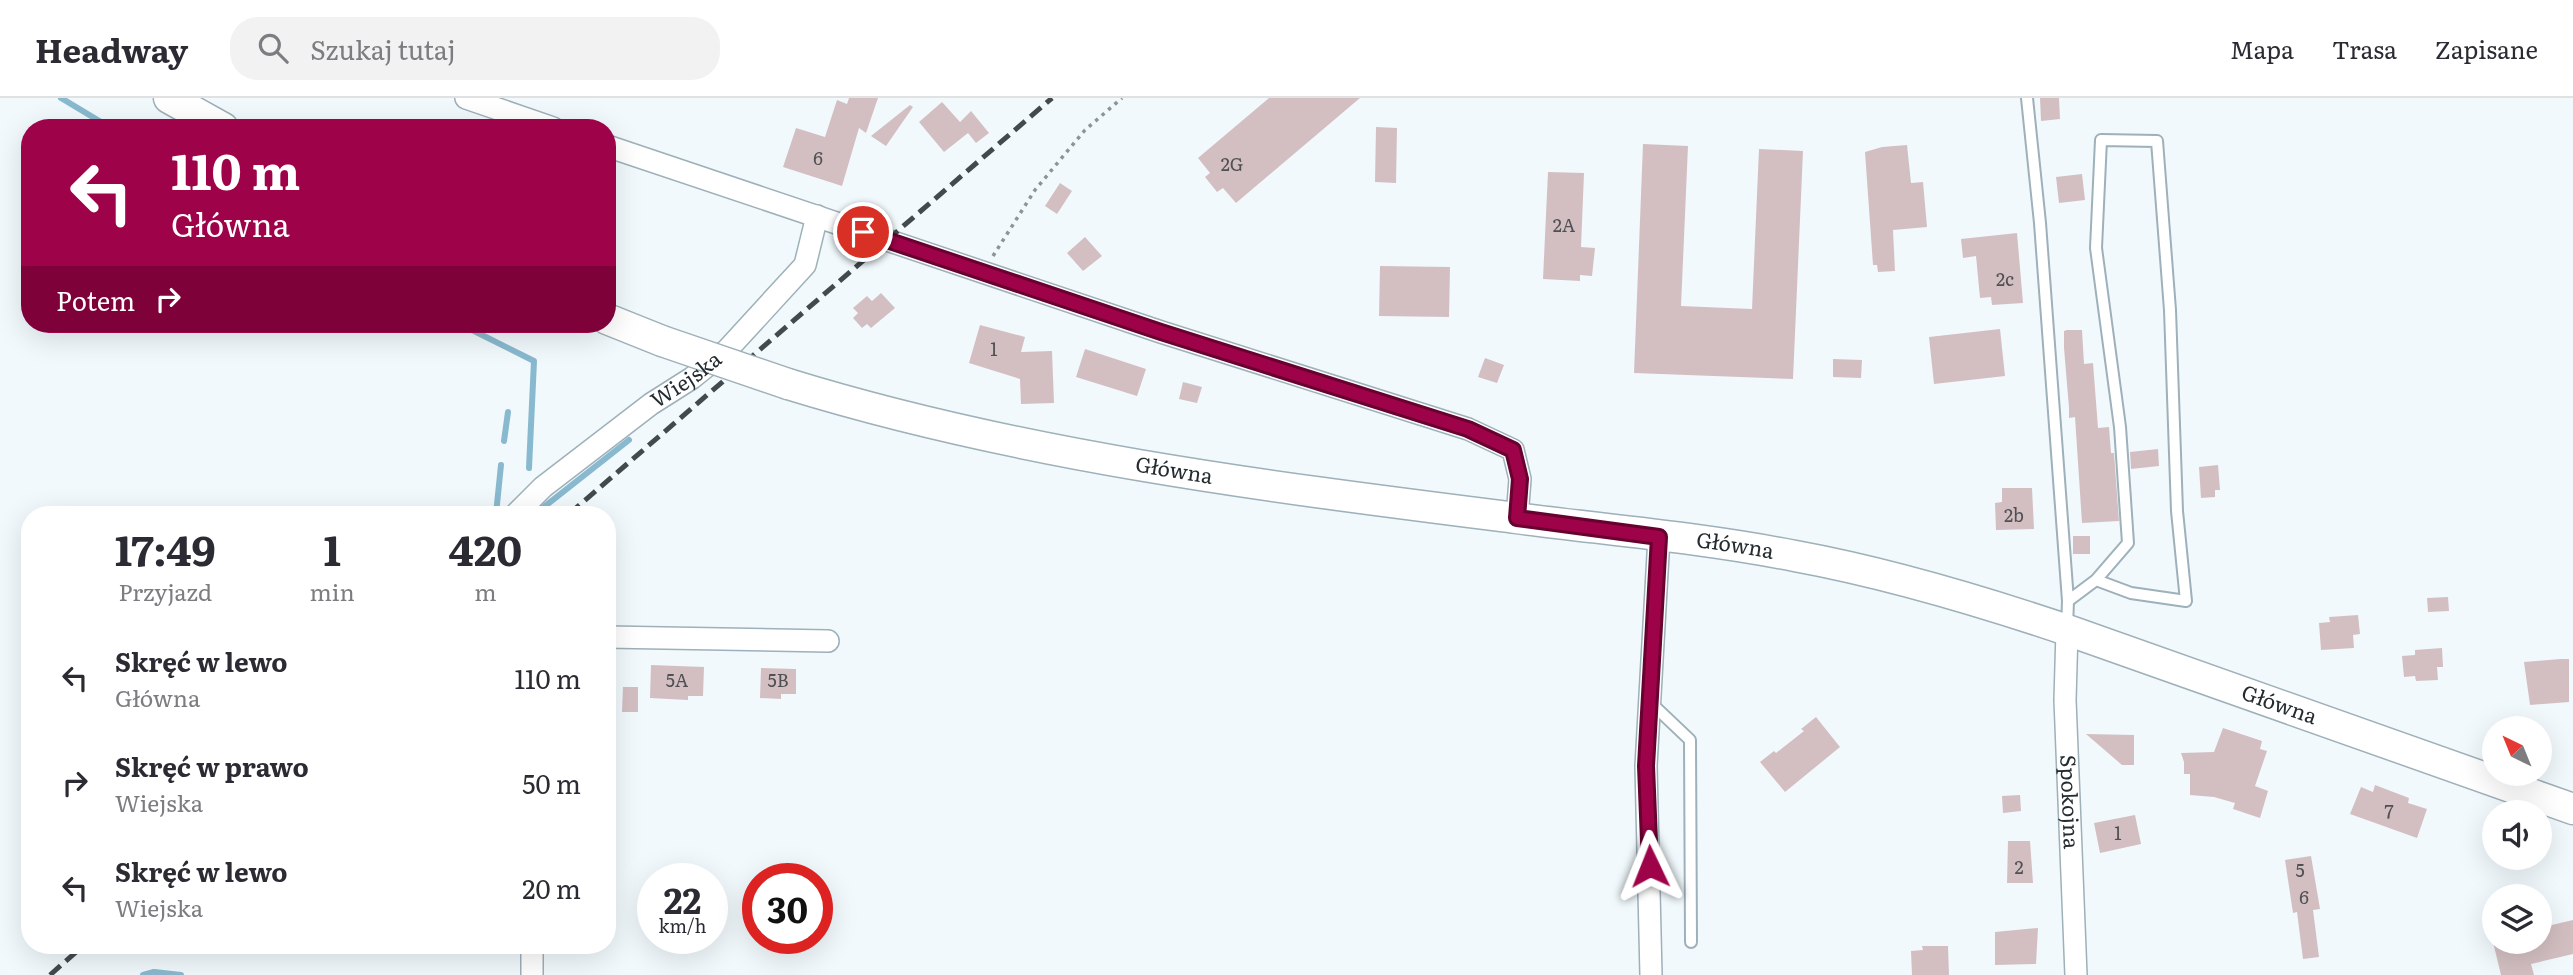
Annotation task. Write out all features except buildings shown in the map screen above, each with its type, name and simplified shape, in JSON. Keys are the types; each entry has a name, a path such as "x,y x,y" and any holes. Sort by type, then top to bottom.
{"main road":[{"path":"169,98 207,119"},
{"name":"Główna","path":"616,323 788,384 923,422 1077,455 1262,485 1782,553 1986,603 2068,615 2573,809"}],"street":[{"path":"466,98 527,119"},
{"path":"616,149 1161,332 1468,429 1513,450 1520,479 1517,518"},
{"name":"Wiejska","path":"524,506 543,487 651,404 692,378 727,350 805,265 817,216"},
{"path":"1651,975 1646,766 1659,537"},
{"name":"Spokojna","path":"2068,615 2065,700 2076,975"},
{"path":"616,637 828,641"},
{"path":"532,954 532,975"}],"lane":[{"path":"2027,98 2040,223 2068,615"},
{"path":"2068,615 2096,580 2128,543 2120,427 2096,248 2101,140 2157,141 2170,323 2177,510 2186,601 2131,593 2096,580"},
{"path":"1649,701 1690,740 1691,942"}],"path":[{"path":"982,272 1035,190 1085,130 1122,98"}],"waterway":[{"path":"61,98 96,119"},
{"path":"478,333 534,361 529,468"},
{"path":"504,441 508,412"},
{"path":"545,506 629,440"},
{"path":"497,506 501,465"},
{"path":"143,975 154,972 181,975"}],"railway":[{"path":"578,506 1052,98"},
{"path":"50,975 74,954"}],"route":[{"path":"863,232 1161,332 1468,429 1513,450 1520,479 1517,518 1659,537 1646,766 1650,866"}]}
